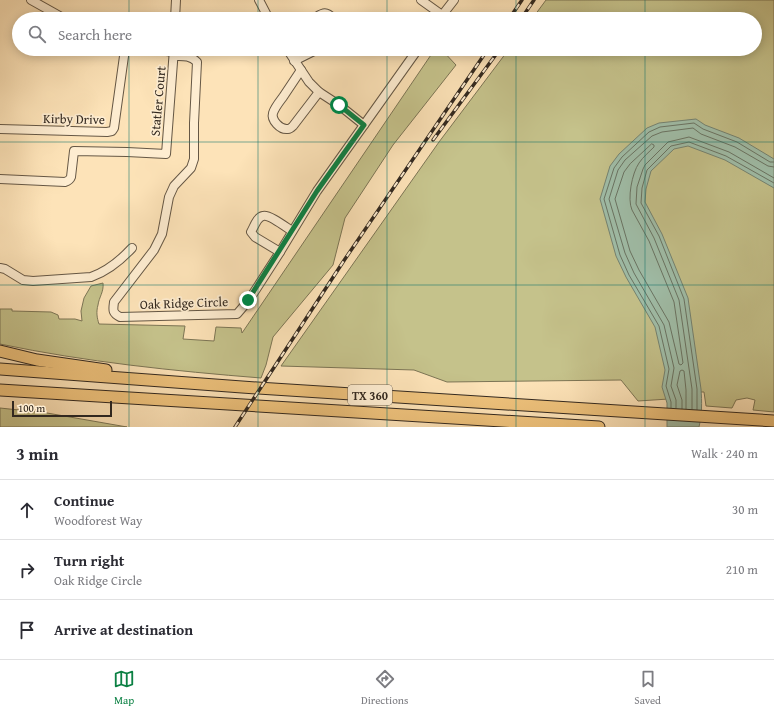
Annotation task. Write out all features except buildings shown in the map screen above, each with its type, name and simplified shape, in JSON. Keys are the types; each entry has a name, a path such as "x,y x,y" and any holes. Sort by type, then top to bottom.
{"highway":[{"path":"0,352 37,360 108,370 131,378"},
{"name":"TX 360","path":"0,369 249,387 774,421"},
{"name":"TX 360","path":"0,390 599,427"}],"street":[{"path":"31,0 52,12"},
{"path":"175,12 176,0"},
{"path":"258,0 265,12"},
{"path":"422,0 435,12"},
{"path":"445,12 454,0"},
{"name":"Kirby Drive","path":"0,129 112,131 114,128 124,56"},
{"name":"Statler Court","path":"0,179 68,181 71,177 74,151 166,154 174,56"},
{"name":"Oak Ridge Circle","path":"189,56 197,62 194,159 191,168 174,186 169,197 162,234 154,250 114,302 113,309 115,314 120,317 237,314 280,252 317,191 413,56"},
{"path":"291,56 309,82 319,92 339,105 364,125"},
{"path":"294,61 304,56"},
{"path":"300,70 273,114 276,124 287,130 290,129 319,92"},
{"path":"280,252 255,237 251,232 263,216 278,222 292,231"},
{"path":"0,268 5,269 23,280 33,281 91,277 110,268 122,259 132,248"}],"shaded area":[{"path":"546,0 774,0 774,412 753,410 755,400 747,398 736,400 732,408 706,406 704,392 695,392 684,398 638,401 621,380 447,382 414,370 281,366 439,142 504,56 762,56 762,12 537,12"},
{"path":"430,56 448,56 456,65 393,145 345,218 333,265 273,337 261,378 97,361 0,344 0,309 12,309 12,311 51,312 58,315 59,319 75,319 82,321 81,311 84,298 91,286 103,283 103,289 97,310 99,324 185,326 183,339 214,341 216,327 241,328 242,333"},
{"path":"0,408 47,413 127,427 0,427"}],"water":[{"path":"696,119 705,125 739,138 774,159 774,188 725,160 688,146 674,149 651,171 646,189 645,202 662,234 688,298 702,403 699,427 667,427 667,403 662,387 665,370 655,327 626,277 616,256 600,199 610,166 619,154 647,128 659,123"}],"railway":[{"path":"514,12 522,0"},
{"path":"526,12 534,0"},
{"path":"235,427 345,259 483,56"},
{"path":"433,140 495,56"}],"route":[{"path":"248,300 280,252 317,191 364,125 339,105"}]}
